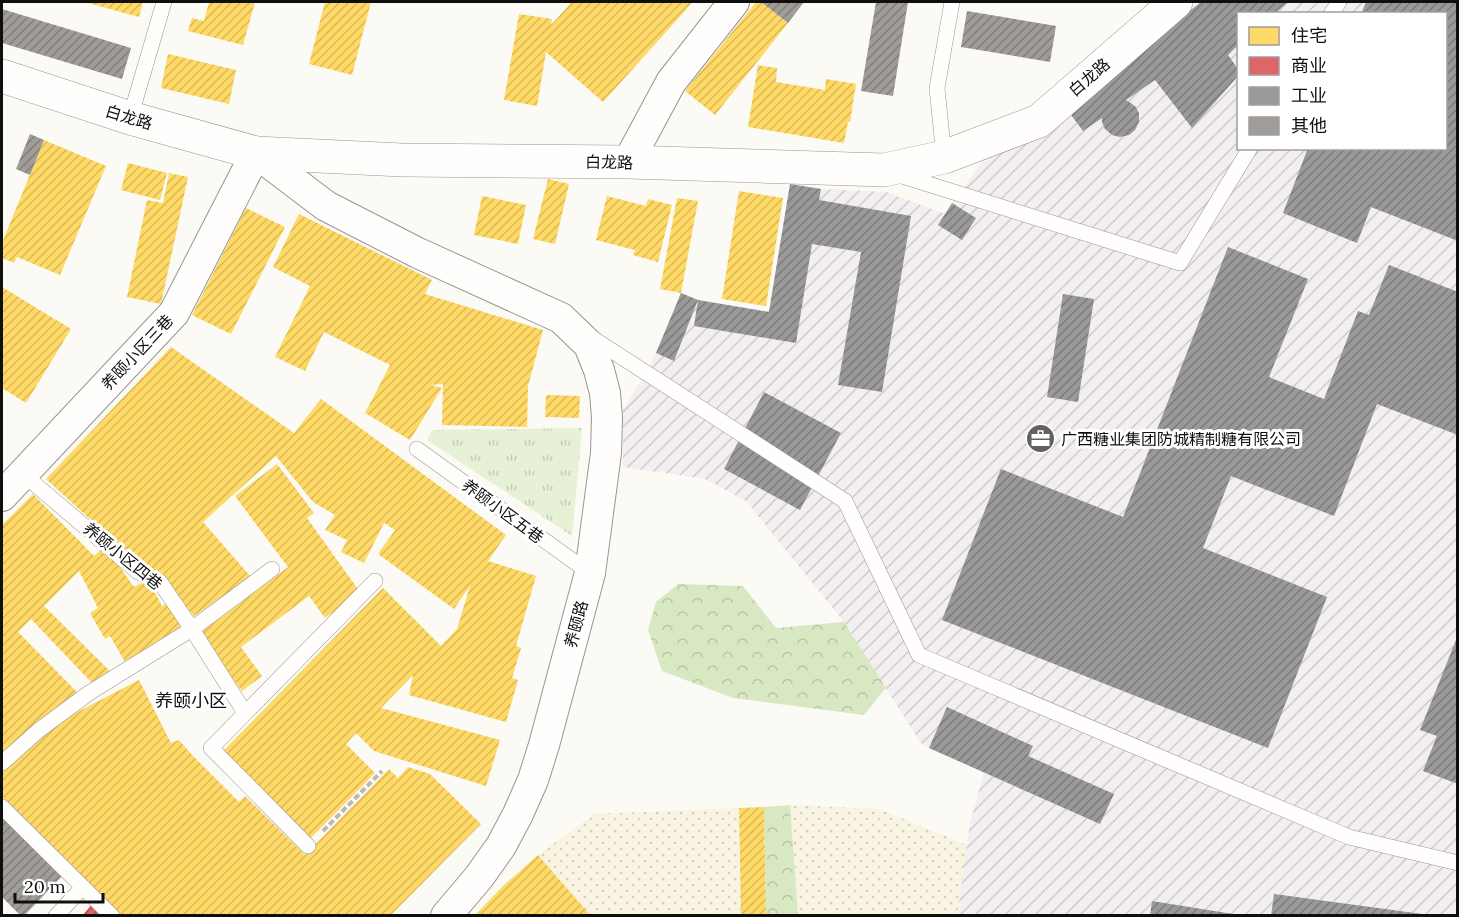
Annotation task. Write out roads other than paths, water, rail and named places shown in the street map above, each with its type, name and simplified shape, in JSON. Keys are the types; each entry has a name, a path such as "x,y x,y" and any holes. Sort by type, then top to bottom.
{"street":[{"path":"628,162 670,82 734,2"},
{"name":"白龙路","path":"2,76 130,118 256,153 402,160 628,162 884,170 944,157 1039,121 1176,2"},
{"name":"养颐路","path":"256,153 326,206 418,253 561,318 589,345 605,393 606,453 590,573 544,745 533,780 501,846 479,877 446,915"},
{"name":"养颐小区三巷","path":"2,496 174,313 256,153"}],"lane":[{"path":"130,118 164,2"},
{"path":"944,157 937,88 952,2"},
{"path":"884,170 1180,263 1249,150"},
{"path":"561,318 845,501 919,655 1348,837 1458,863"},
{"name":"养颐小区五巷","path":"417,449 590,573"},
{"name":"养颐小区四巷","path":"23,474 138,572 160,582 245,713"},
{"path":"2,763 39,730 89,693 192,629 272,569"},
{"path":"308,846 210,748 375,581"},
{"path":"2,807 112,915"},
{"path":"56,915 83,887"}],"place":[{"name":"广西糖业集团防城精制糖有限公司","path":"1040,439"}],"district":[{"name":"养颐小区","path":"191,700"}]}
